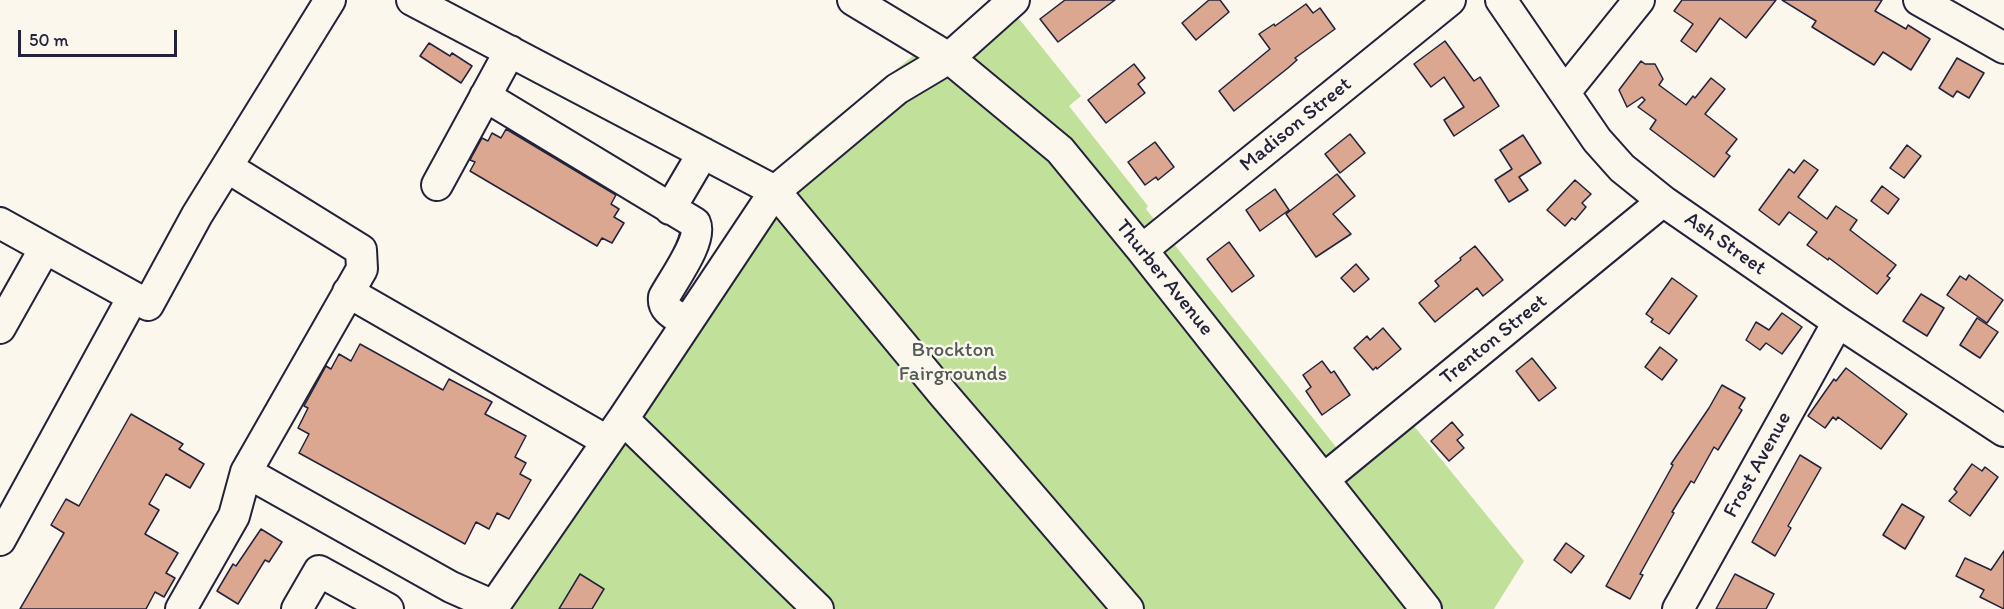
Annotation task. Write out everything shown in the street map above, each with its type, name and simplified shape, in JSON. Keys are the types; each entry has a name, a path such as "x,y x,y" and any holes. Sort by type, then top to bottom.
{"street":[{"path":"0,223 148,305 197,215 330,0"},
{"path":"412,0 775,191 944,395 1128,609"},
{"name":"Thurber Avenue","path":"853,0 949,58 1060,150 1324,478 1426,609"},
{"path":"246,472 452,587 495,608 775,191 897,89 949,58 1014,0"},
{"name":"Madison Street","path":"1142,250 1450,0"},
{"name":"Ash Street","path":"1501,0 1597,140 1622,168 1663,201 1838,322 2004,431"},
{"path":"1565,92 1639,0"},
{"path":"1919,0 2004,48"},
{"path":"437,185 510,51"},
{"path":"485,96 695,223 698,229 695,241 664,297 663,303 666,309 687,323"},
{"path":"670,209 703,153"},
{"path":"181,609 234,516 246,472 362,269 361,250 227,167"},
{"name":"Trenton Street","path":"1324,478 1663,201"},
{"path":"0,328 45,248"},
{"path":"348,292 615,430 818,609"},
{"path":"0,540 134,297"},
{"name":"Frost Avenue","path":"1678,609 1838,322"},
{"path":"297,609 320,571 388,609"}],"green space":[{"name":"Brockton Fairgrounds","path":"1016,15 1081,96 1069,106 1148,206 1146,209 1356,472 1414,426 1524,561 1494,609 500,609 803,144 913,56 944,73"}],"building":[{"path":"1065,0 1115,0 1058,42 1040,19"},
{"path":"1209,0 1220,0 1229,12 1196,40 1182,23"},
{"path":"1682,0 1776,0 1746,38 1720,18 1696,52 1681,41 1693,24 1674,11"},
{"path":"1782,0 1882,0 1875,11 1906,29 1908,25 1930,39 1911,70 1883,52 1874,65 1812,27 1816,21"},
{"path":"1306,4 1313,13 1320,8 1335,29 1295,58 1297,60 1288,68 1234,111 1219,91 1270,49 1259,34 1274,24 1275,26"},
{"path":"1445,41 1474,81 1480,77 1499,106 1454,136 1444,120 1464,107 1444,77 1431,87 1414,64"},
{"path":"429,43 450,56 452,53 472,66 461,83 420,56"},
{"path":"1957,58 1984,73 1969,98 1957,91 1953,97 1939,88"},
{"path":"1641,61 1645,64 1655,64 1663,79 1659,85 1686,105 1693,96 1695,98 1711,78 1725,89 1705,114 1737,139 1726,153 1730,156 1714,177 1650,129 1656,120 1638,107 1645,100 1642,97 1627,107 1619,90"},
{"path":"1134,64 1145,78 1138,84 1145,93 1106,123 1088,100"},
{"path":"506,129 616,195 611,204 619,209 614,217 624,223 612,243 602,238 597,246 470,171 475,162 470,160 482,138 488,141 492,133 501,138"},
{"path":"1350,134 1365,153 1340,173 1325,154"},
{"path":"1523,135 1541,163 1519,177 1528,190 1509,202 1495,180 1512,169 1500,150"},
{"path":"1155,142 1174,167 1158,180 1156,177 1145,185 1128,162"},
{"path":"1907,145 1921,156 1904,178 1890,168"},
{"path":"1804,160 1818,170 1798,197 1827,219 1836,206 1857,220 1850,230 1896,265 1887,276 1890,278 1877,294 1829,258 1828,260 1807,245 1817,232 1789,212 1779,225 1759,210 1789,169 1794,173"},
{"path":"1337,174 1355,196 1333,214 1351,234 1316,257 1286,214"},
{"path":"1575,180 1591,194 1582,203 1586,207 1575,220 1572,218 1565,226 1547,210"},
{"path":"1882,186 1899,199 1888,214 1871,201"},
{"path":"1275,189 1289,210 1260,231 1246,210"},
{"path":"1229,242 1254,276 1232,292 1207,259"},
{"path":"1475,246 1503,280 1483,296 1477,288 1435,322 1419,303 1439,286 1435,281"},
{"path":"1356,264 1369,279 1354,292 1341,278"},
{"path":"1969,275 2003,300 1987,323 1947,295 1960,276 1966,280"},
{"path":"1672,278 1697,296 1669,334 1651,322 1653,319 1646,314"},
{"path":"1921,294 1944,308 1927,336 1903,321"},
{"path":"1782,313 1802,327 1782,354 1766,343 1760,350 1746,340 1756,322 1769,330"},
{"path":"1977,318 1998,332 1980,358 1960,345"},
{"path":"1383,328 1401,349 1373,370 1354,348 1367,336 1370,340"},
{"path":"360,344 443,390 449,379 492,402 485,414 526,436 515,457 526,463 520,474 531,480 509,519 497,513 489,529 476,522 465,544 299,453 309,434 298,428 308,408 304,406 326,366 331,369 339,354 351,361"},
{"path":"1660,347 1677,360 1662,380 1645,367"},
{"path":"1532,358 1556,388 1539,401 1516,371"},
{"path":"1322,361 1331,373 1334,371 1350,395 1322,415 1306,391 1311,387 1303,375"},
{"path":"1846,368 1907,414 1881,449 1838,417 1836,420 1833,417 1825,428 1808,416 1834,379 1836,381"},
{"path":"1722,385 1745,398 1739,408 1742,410 1718,450 1714,447 1694,483 1691,481 1672,512 1674,513 1640,574 1643,575 1630,599 1606,586 1673,465 1671,464"},
{"path":"131,414 183,444 179,449 204,464 190,488 166,474 149,504 159,510 145,534 178,553 166,573 175,578 164,597 155,592 146,609 20,609 64,533 51,525 66,499 79,506"},
{"path":"1452,422 1463,435 1457,440 1464,448 1449,461 1431,441"},
{"path":"1800,455 1821,468 1788,526 1791,528 1775,556 1752,542"},
{"path":"1972,464 1982,471 1985,467 1998,477 1970,516 1949,501 1957,492 1954,489"},
{"path":"1902,504 1924,517 1905,549 1883,535"},
{"path":"261,529 282,542 269,562 265,560 238,604 217,591 233,564 236,566"},
{"path":"1566,543 1584,556 1571,573 1554,560"},
{"path":"2004,551 2004,609 1980,597 1984,590 1956,576 1965,558 1991,570"},
{"path":"580,574 604,589 592,609 559,609"},
{"path":"1735,574 1774,594 1766,609 1716,609"}]}
